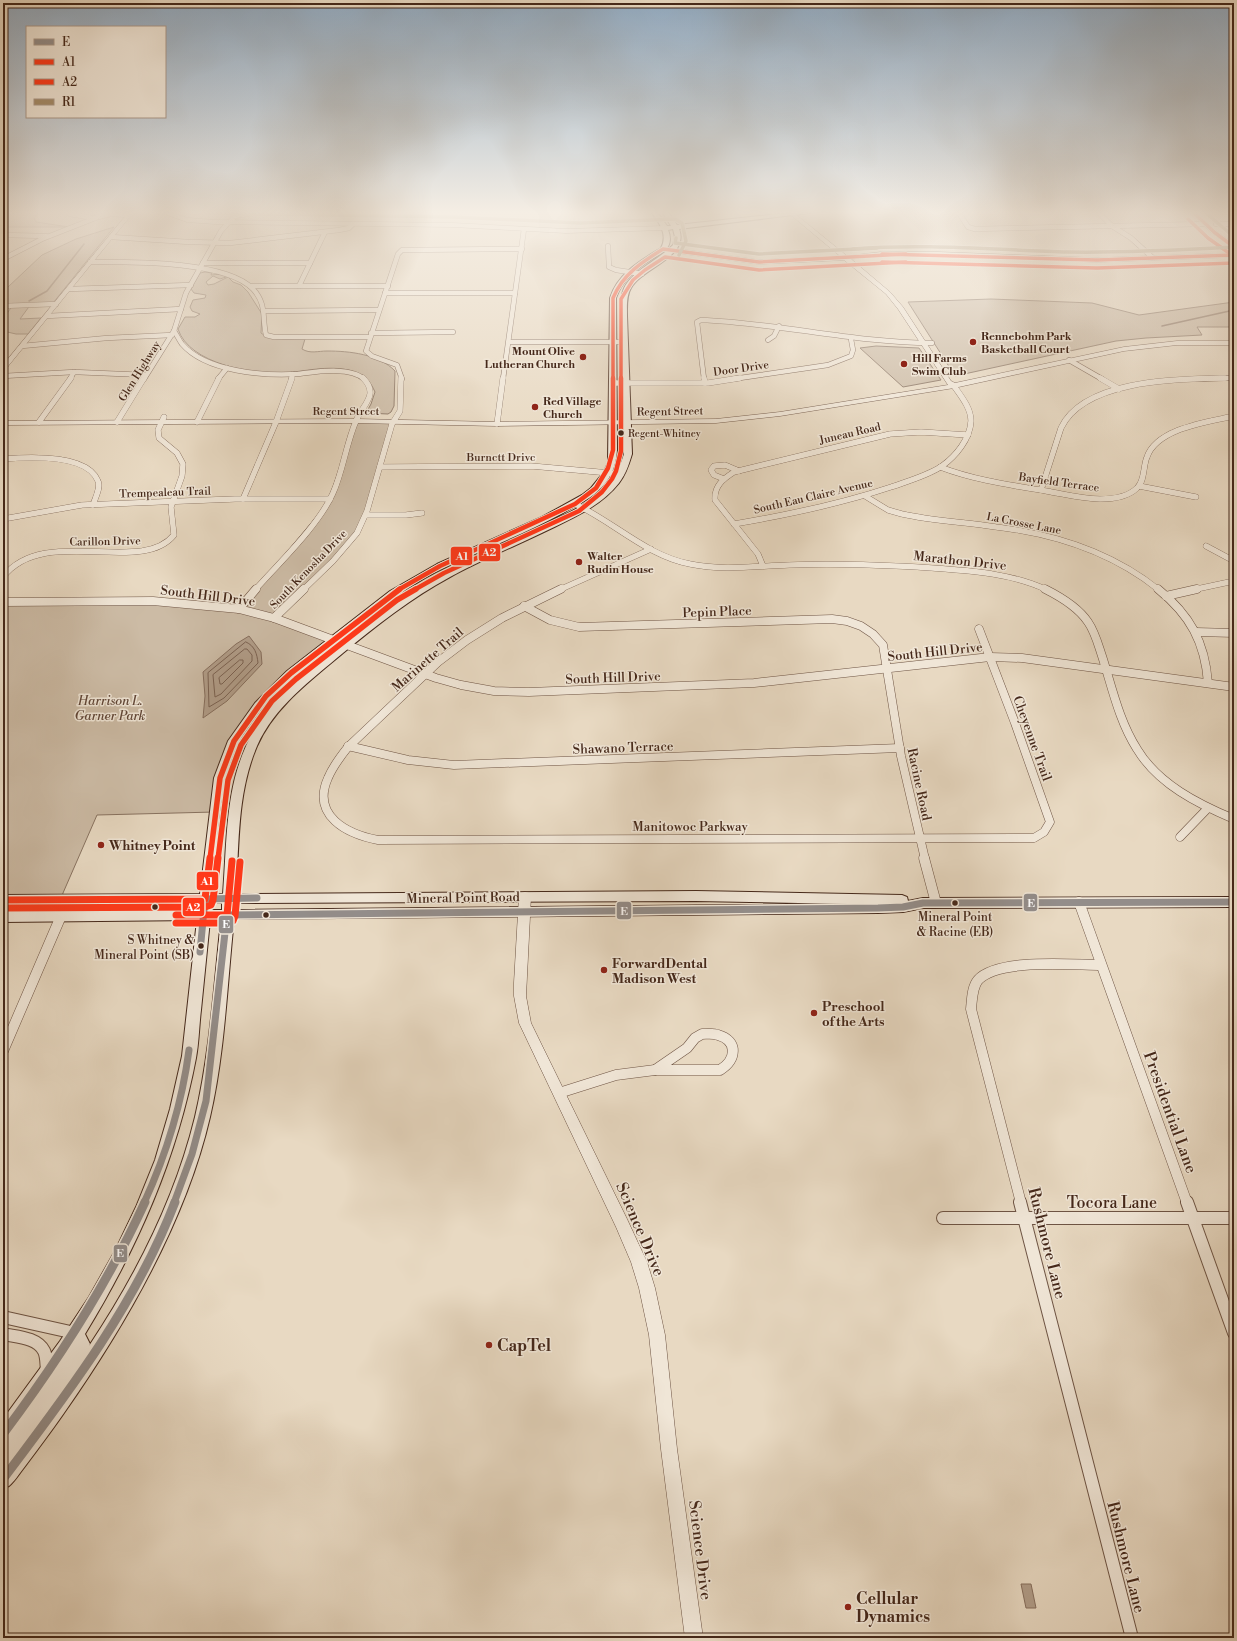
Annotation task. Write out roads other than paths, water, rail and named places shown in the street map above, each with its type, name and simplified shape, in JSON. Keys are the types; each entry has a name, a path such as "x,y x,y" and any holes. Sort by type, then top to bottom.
{"main road":[{"path":"3,1434 47,1374 97,1299 149,1198 184,1086 189,1056 214,812 220,778 234,741 266,696 291,673 393,593 440,566 575,504 594,490 608,473 612,463 612,342 614,293 616,290"},
{"path":"3,1479 60,1405 124,1306 152,1253 168,1218 197,1137 205,1105 215,1032 229,899 234,811 244,764 253,742 262,726 279,705 300,684 387,612 442,577 585,508 596,501 612,487 621,474 628,454 626,421 626,342 624,316 625,296 627,290"},
{"name":"Mineral Point Road","path":"3,900 525,896 793,896 899,899 923,903 1234,902"},
{"name":"Mineral Point Road","path":"3,917 878,908 904,907 923,903"},
{"path":"3,1475 20,1432 67,1368 81,1344 75,1333"}],"street":[{"path":"3,369 68,290"},
{"name":"Glen Highway","path":"118,420 173,333 189,290"},
{"path":"253,290 264,311 266,334 274,337 453,332"},
{"path":"370,335 386,290"},
{"path":"497,422 516,290"},
{"path":"884,290 902,308 924,344 953,381"},
{"path":"891,290 900,297 946,366"},
{"path":"385,293 515,293"},
{"path":"3,306 56,304"},
{"path":"47,316 181,309"},
{"path":"264,311 379,310"},
{"path":"705,383 698,320 744,321 885,343 932,343"},
{"path":"768,340 774,336 779,326"},
{"path":"22,346 173,333"},
{"name":"South Kenosha Drive","path":"173,333 195,355 204,360 227,368 252,372 293,374 332,371 348,372 360,376 368,383 370,393 368,403 357,419 330,499 317,520 239,609"},
{"name":"South Kenosha Drive","path":"274,618 350,543 360,528 366,515 401,402 402,372 389,361 371,355 366,351 370,335"},
{"name":"Door Drive","path":"612,383 705,383 839,362 852,356 853,350 851,338"},
{"name":"Regent Street","path":"1066,358 1105,348 1141,342 1185,339 1234,339"},
{"path":"508,342 626,342"},
{"name":"Regent Street","path":"3,422 396,419 497,422 705,422 753,418 953,381 1066,358 1111,351 1145,346 1189,343 1234,343"},
{"path":"1066,358 1119,389"},
{"path":"198,420 220,376 227,368"},
{"path":"3,376 74,372 146,375"},
{"path":"40,421 70,380 74,372"},
{"path":"243,499 293,374"},
{"path":"1041,490 1062,427 1067,418 1075,409 1092,399 1119,389 1156,383 1234,378"},
{"name":"South Eau Claire Avenue","path":"734,524 865,496 940,467 958,451 968,435 971,421 968,408 953,381"},
{"path":"1196,497 1139,486 1145,460 1150,450 1159,440 1181,430 1234,416"},
{"name":"Regent Street","path":"3,419 40,421"},
{"name":"Carillon Drive","path":"3,577 13,566 18,563 33,556 47,552 140,551 153,549 170,541 174,535 171,516 173,502 183,471 183,462 178,453 160,438 158,430 162,420"},
{"name":"Juneau Road","path":"724,479 739,471 890,434 921,432 968,435"},
{"path":"3,458 56,459 82,467 93,474 98,481 98,491 93,505"},
{"path":"739,471 725,465 714,466 710,470 715,476 724,479 716,488 715,500 758,554 762,566"},
{"name":"Burnett Drive","path":"380,467 530,466 621,474"},
{"name":"Bayfield Terrace","path":"940,467 991,482 1101,499 1124,496 1135,491 1139,486"},
{"name":"La Crosse Lane","path":"865,496 886,509 898,513 1013,529 1069,543 1102,555 1129,569 1166,596 1186,616 1196,632 1204,650 1208,683"},
{"name":"Trempealeau Trail","path":"3,519 60,508 93,505 243,499 330,499"},
{"name":"Marathon Drive","path":"575,504 603,517 651,549 672,560 688,564 719,567 833,563 888,565 986,573 1022,581 1049,591 1077,610 1093,630 1129,735 1141,755 1168,782 1208,808 1234,819"},
{"path":"366,515 406,515 422,513"},
{"path":"1206,546 1234,561"},
{"name":"Marinette Trail","path":"333,820 324,805 324,792 328,776 335,763 348,746 454,649 466,640 524,606 651,549"},
{"path":"1166,596 1234,581"},
{"name":"South Hill Drive","path":"3,602 153,601 239,609 274,618 426,674 476,688 494,691 529,692 754,683 990,657 1022,658 1234,686"},
{"name":"Pepin Place","path":"524,606 544,618 556,623 579,627 828,619 842,620 860,625 878,638 883,645 887,668"},
{"name":"Cheyenne Trail","path":"979,629 1050,822 1048,828"},
{"path":"1196,632 1234,633"},
{"name":"Racine Road","path":"887,668 900,748 919,838 936,903"},
{"name":"Shawano Terrace","path":"348,746 408,760 454,765 900,748"},
{"path":"1180,836 1208,808"},
{"name":"Manitowoc Parkway","path":"333,820 350,832 378,840 1034,838 1043,834 1048,828"},
{"name":"Science Drive","path":"525,896 520,983 525,1023 633,1249 647,1288 657,1334 669,1449 694,1638"},
{"name":"Presidential Lane","path":"1080,902 1101,965 1234,1333"},
{"path":"3,1051 61,916"},
{"name":"Rushmore Lane","path":"1101,965 1017,965 1001,967 987,973 978,980 973,991 971,1009 1026,1218 1132,1638"},
{"path":"559,1094 616,1074 655,1070 720,1070 728,1066 734,1057 733,1048 720,1036 702,1034 695,1038 687,1048 655,1070"},
{"name":"Tocora Lane","path":"943,1218 1234,1218"},
{"path":"3,1317 75,1333"},
{"path":"3,1334 34,1342 42,1348 45,1355 47,1374"}],"water":[{"path":"249,636 261,652 262,664 227,701 203,718 205,696 203,672 236,644"},
{"path":"1021,1584 1031,1584 1036,1608 1026,1608"}],"waterway":[{"path":"29,301 48,290"},
{"path":"1162,326 1234,310"}],"place":[{"name":"Rennebohm Park Basketball Court","path":"973,342"},
{"name":"Mount Olive Lutheran Church","path":"583,357"},
{"name":"Hill Farms Swim Club","path":"904,364"},
{"name":"Red Village Church","path":"535,407"},
{"name":"Regent-Whitney","path":"621,433"},
{"name":"Walter Rudin House","path":"579,562"},
{"name":"Whitney Point","path":"101,845"},
{"name":"Mineral Point & Racine (EB)","path":"955,903"},
{"name":"S Whitney & Mineral Point (SB)","path":"201,946"},
{"name":"ForwardDental Madison West","path":"604,970"},
{"name":"Preschool of the Arts","path":"814,1013"},
{"name":"CapTel","path":"489,1345"},
{"name":"Cellular Dynamics","path":"848,1607"}],"park label":[{"name":"Harrison L. Garner Park","path":"110,708"}]}
